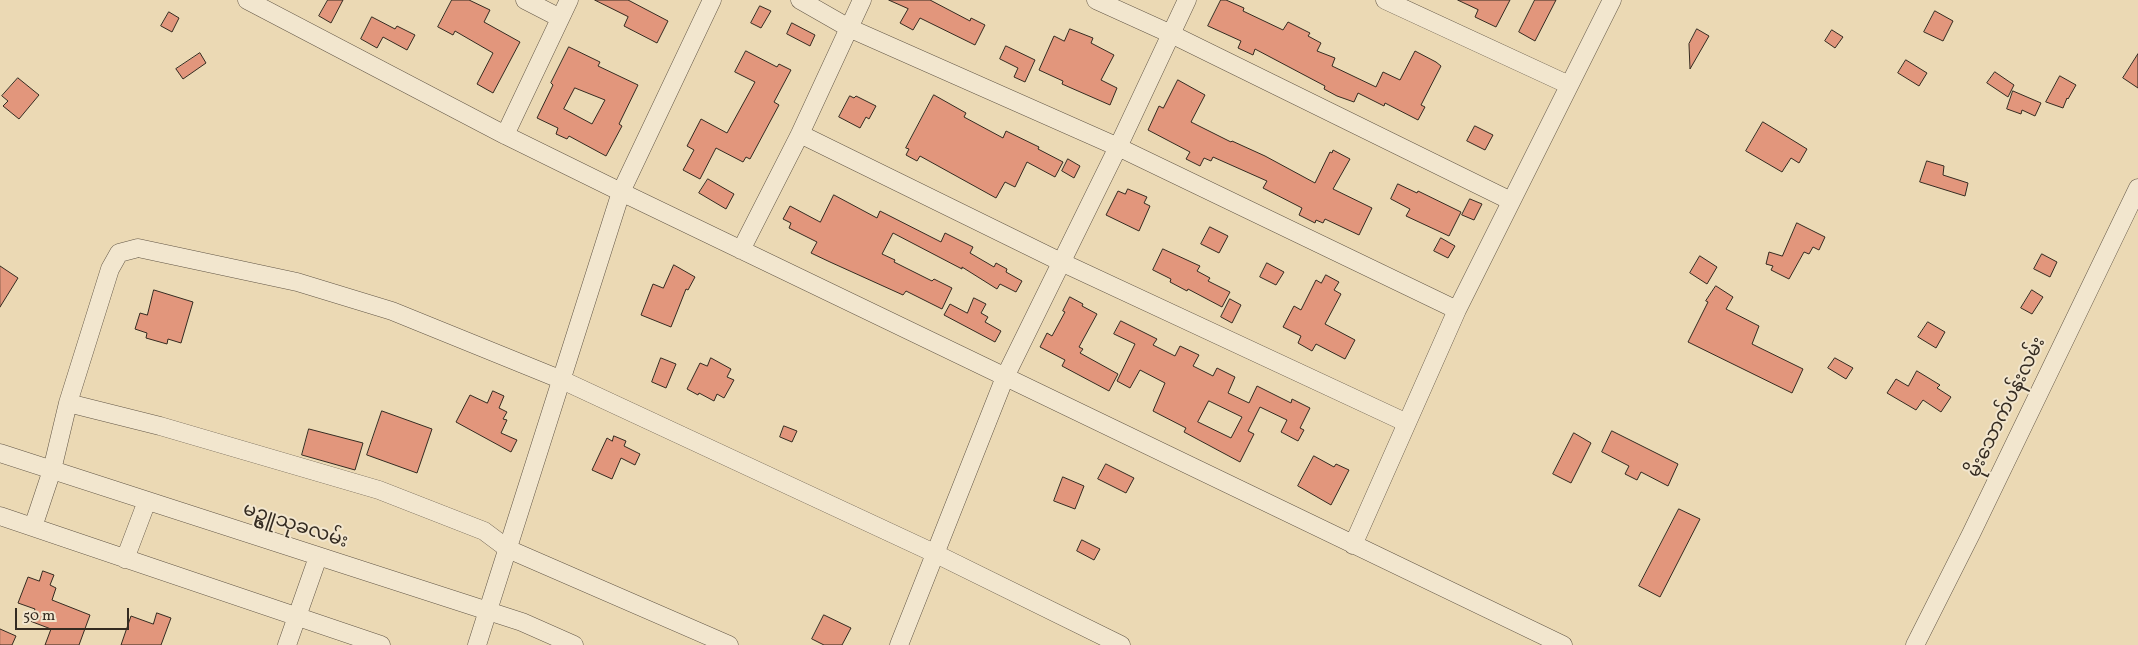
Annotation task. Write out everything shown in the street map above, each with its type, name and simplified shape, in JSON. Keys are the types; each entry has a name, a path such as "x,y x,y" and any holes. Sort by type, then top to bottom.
{"street":[{"path":"247,0 505,135 621,192 1563,645"},
{"path":"525,0 560,18"},
{"path":"505,135 569,0"},
{"path":"477,645 621,192 712,0"},
{"path":"800,0 849,28 1118,147 1457,310"},
{"path":"741,250 800,134 862,0"},
{"path":"1096,0 1171,34 1511,202"},
{"path":"898,645 1005,377 1118,147 1187,0"},
{"path":"1385,0 1569,85"},
{"path":"1353,545 1457,310 1612,0"},
{"path":"800,134 1062,262 1407,423"},
{"name":"မိုးသောက်ပန်းလမ်း","path":"1915,645 2138,188"},
{"path":"33,527 52,470 68,403 110,269 119,253 138,248 297,282 382,308 562,380 934,553 1121,645"},
{"path":"68,403 160,426 380,490 484,531 508,549 729,645"},
{"name":"မဥ္ဇူသုခလမ်း","path":"0,454 489,611 522,622 574,645"},
{"path":"125,559 147,501"},
{"path":"0,516 381,645"},
{"path":"288,645 318,556"}],"building":[{"path":"328,0 343,0 331,23 319,16"},
{"path":"452,0 469,0 490,10 484,22 520,42 493,93 477,84 493,53 455,31 453,35 438,27"},
{"path":"595,0 628,0 668,21 657,43 624,26 628,17"},
{"path":"889,0 930,0 970,21 971,18 985,25 975,45 920,18 913,30 900,23 908,9"},
{"path":"1221,0 1226,0 1244,8 1243,11 1283,30 1288,22 1310,33 1308,36 1321,43 1317,51 1335,58 1332,66 1376,87 1383,72 1400,80 1415,51 1436,62 1441,66 1421,105 1425,107 1418,120 1385,103 1384,106 1358,93 1354,102 1337,96 1324,89 1325,86 1255,49 1253,55 1238,48 1241,41 1208,26"},
{"path":"1458,0 1510,0 1496,27 1475,17 1478,10"},
{"path":"1535,0 1556,0 1535,41 1519,32"},
{"path":"760,6 771,11 761,28 751,23"},
{"path":"1935,11 1953,21 1943,41 1924,32"},
{"path":"169,12 179,18 172,32 161,26"},
{"path":"372,17 395,29 397,26 415,35 407,50 383,37 377,48 361,39"},
{"path":"792,23 815,35 810,46 787,34"},
{"path":"1070,29 1093,38 1091,43 1114,55 1101,80 1117,88 1110,105 1062,84 1063,81 1039,70 1054,36 1064,41"},
{"path":"1697,29 1709,36 1690,69 1689,44"},
{"path":"1832,30 1843,37 1835,48 1825,41"},
{"path":"1006,46 1035,60 1025,82 1014,77 1018,68 1000,59"},
{"path":"569,47 600,62 598,66 638,85 619,124 622,126 606,156 569,136 567,139 556,134 558,128 537,118 553,85 551,83","holes":["575,88 605,100 592,124 564,109"]},
{"path":"746,51 777,67 779,64 791,70 774,102 779,105 750,159 746,157 743,162 716,148 700,179 683,170 694,150 687,146 701,119 727,133 755,82 735,72"},
{"path":"200,53 206,63 183,79 176,69"},
{"path":"2138,54 2138,88 2123,78"},
{"path":"1906,60 1927,73 1919,86 1898,73"},
{"path":"1995,72 2014,85 2008,97 1987,83"},
{"path":"2060,76 2076,85 2063,108 2046,102"},
{"path":"18,78 39,95 19,119 3,106 8,101 2,96"},
{"path":"1178,80 1205,95 1191,122 1265,156 1315,183 1330,152 1332,153 1333,150 1350,159 1333,189 1372,208 1359,235 1325,219 1323,223 1316,220 1315,223 1299,215 1302,208 1263,188 1267,181 1213,157 1211,161 1204,158 1200,166 1186,159 1190,152 1148,130 1159,106 1163,108"},
{"path":"2013,91 2041,103 2035,116 2022,110 2021,114 2007,109"},
{"path":"934,95 966,113 964,117 1003,138 1006,131 1039,147 1038,149 1063,162 1055,177 1027,162 1015,187 1005,182 996,198 920,156 917,161 906,155 909,149 906,148"},
{"path":"850,96 854,98 856,96 876,106 869,119 866,117 860,128 839,117"},
{"path":"1763,122 1807,149 1799,163 1791,158 1782,172 1746,151"},
{"path":"1475,126 1493,135 1485,150 1467,141"},
{"path":"1068,159 1080,166 1074,178 1062,171"},
{"path":"1927,161 1944,166 1943,175 1968,183 1965,196 1920,182"},
{"path":"708,179 734,194 726,209 699,193"},
{"path":"1398,184 1417,193 1418,191 1461,212 1449,236 1406,216 1410,209 1391,199"},
{"path":"1128,189 1147,197 1144,203 1150,206 1139,231 1106,215 1118,191 1125,194"},
{"path":"834,195 877,218 880,211 941,242 945,233 973,247 970,253 994,267 996,263 1007,269 1006,272 1022,281 1016,292 1000,284 997,289 962,267 962,269 893,233 882,254 932,281 934,279 952,288 942,309 906,291 903,295 830,262 811,253 817,242 789,228 791,223 783,219 790,206 820,222"},
{"path":"1470,199 1482,204 1474,220 1462,215"},
{"path":"1797,223 1825,237 1819,250 1813,247 1809,254 1804,252 1789,279 1771,270 1773,266 1766,264 1769,252 1782,256"},
{"path":"1210,227 1228,236 1219,253 1201,244"},
{"path":"1441,238 1455,246 1448,258 1434,251"},
{"path":"1163,249 1200,266 1197,271 1210,278 1208,281 1230,292 1222,307 1170,282 1171,279 1153,270"},
{"path":"2042,254 2057,262 2050,277 2034,269"},
{"path":"1700,256 1717,267 1707,284 1690,273"},
{"path":"1267,263 1284,272 1276,285 1260,277"},
{"path":"674,265 695,277 688,290 686,289 671,327 641,315 653,284 663,288"},
{"path":"0,266 18,278 0,307"},
{"path":"1326,275 1339,282 1334,290 1341,294 1325,324 1355,340 1345,359 1316,344 1312,351 1298,343 1301,336 1283,327 1294,306 1301,310 1316,280 1321,283"},
{"path":"1716,286 1733,297 1726,309 1759,326 1752,344 1803,369 1792,393 1688,342 1708,302 1706,301"},
{"path":"154,290 193,302 181,343 168,339 167,344 146,338 147,333 135,329 140,313 147,315"},
{"path":"2032,290 2043,297 2032,314 2021,308"},
{"path":"1070,297 1097,314 1079,347 1083,349 1080,353 1118,374 1109,391 1062,366 1065,360 1040,347 1047,333 1052,336 1065,312 1063,311"},
{"path":"974,298 986,304 981,313 988,317 985,322 1001,331 995,342 944,315 950,304 967,313"},
{"path":"1230,299 1241,305 1232,323 1221,317"},
{"path":"1121,321 1157,339 1153,345 1175,356 1180,346 1199,355 1193,366 1213,376 1217,368 1235,377 1228,393 1249,403 1257,386 1291,403 1292,399 1310,408 1300,428 1304,430 1298,441 1281,432 1287,420 1260,407 1248,431 1254,434 1240,462 1184,432 1186,428 1153,411 1165,383 1140,370 1130,388 1117,381 1135,344 1114,334","holes":["1209,401 1242,417 1231,438 1198,422"]},
{"path":"1928,322 1945,332 1936,348 1918,337"},
{"path":"661,358 676,364 666,388 652,382"},
{"path":"711,358 731,369 727,377 734,380 724,398 717,394 714,401 687,389 700,363 707,366"},
{"path":"1835,358 1853,368 1846,379 1828,368"},
{"path":"1917,371 1940,385 1937,388 1951,397 1941,412 1923,400 1916,410 1887,393 1896,379 1908,386"},
{"path":"493,391 504,396 499,408 507,412 503,419 507,420 501,433 517,440 511,452 456,422 470,395 487,403"},
{"path":"382,411 432,429 417,473 367,455"},
{"path":"784,426 797,431 792,442 780,437"},
{"path":"309,429 363,443 355,470 302,455"},
{"path":"1612,431 1678,464 1668,486 1641,472 1637,480 1625,474 1629,466 1602,452"},
{"path":"1574,433 1591,443 1571,483 1553,474"},
{"path":"614,436 626,441 624,446 640,454 635,465 621,458 612,479 592,470 607,438 612,441"},
{"path":"1314,456 1334,467 1336,464 1349,470 1331,505 1298,486"},
{"path":"1106,464 1134,478 1126,493 1098,479"},
{"path":"1063,477 1084,486 1075,509 1054,501"},
{"path":"1679,509 1700,519 1660,597 1639,586"},
{"path":"1082,540 1100,549 1094,560 1077,551"},
{"path":"43,571 54,575 50,585 56,588 52,600 90,615 79,645 45,645 51,629 30,621 35,609 18,603 28,577 39,581"},
{"path":"157,613 171,618 161,645 121,645 131,616 153,624"},
{"path":"824,615 851,628 842,645 824,645 812,639"},
{"path":"0,629 16,636 12,645 0,645"}]}
